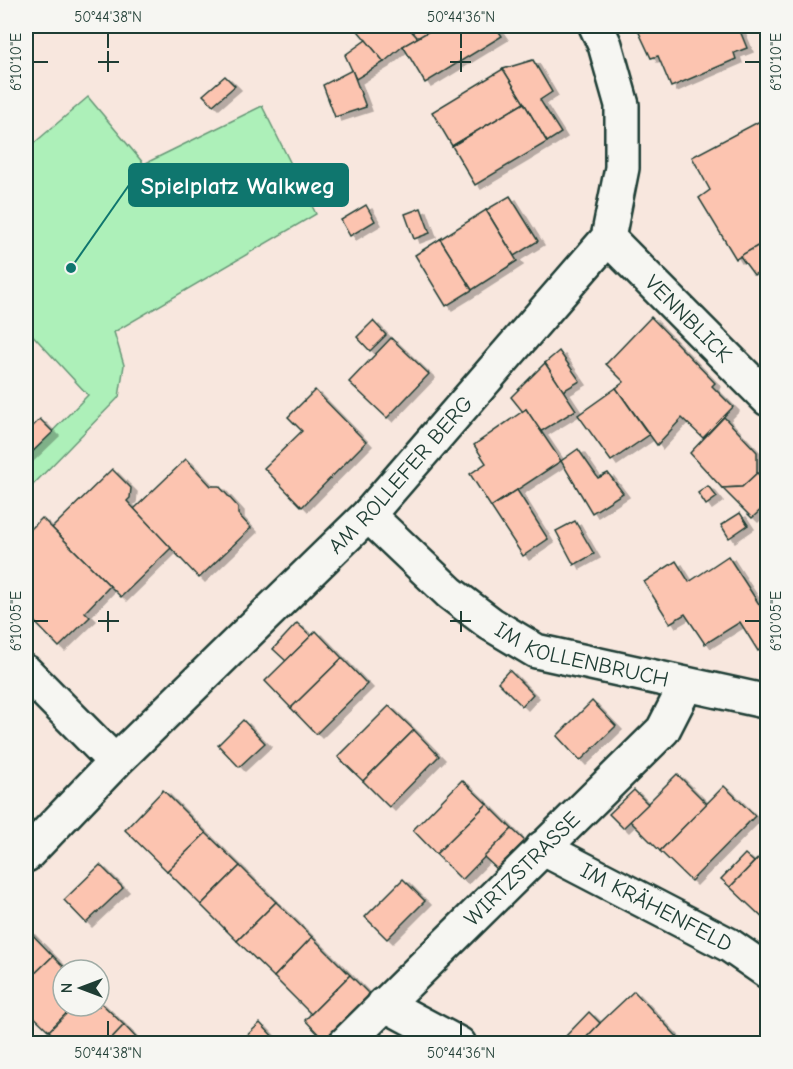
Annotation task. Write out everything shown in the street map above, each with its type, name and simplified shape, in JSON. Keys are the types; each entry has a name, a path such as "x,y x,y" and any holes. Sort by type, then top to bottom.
{"street":[{"name":"AM ROLLEFER BERG","path":"26,855 115,762 368,515 608,238 622,168 622,105 605,45 596,26"},
{"name":"VENNBLICK","path":"608,238 768,399"},
{"name":"IM KOLLENBRUCH","path":"368,515 450,593 491,624 536,651 768,702"},
{"path":"26,672 115,762"},
{"name":"WIRTZSTRASSE","path":"345,1044 663,730 686,685"},
{"name":"IM KRÄHENFELD","path":"542,848 729,945 768,972"},
{"path":"384,1004 459,1044"}],"green space":[{"path":"88,97 144,164 262,106 316,214 114,332 124,365 119,397 26,492 26,458 88,395 26,328 26,150"}],"building":[{"path":"354,26 407,26 418,38 403,46 384,62"},
{"path":"407,26 438,26 418,38"},
{"path":"438,26 495,26 502,36 425,83 403,46"},
{"path":"636,26 738,26 747,48 734,53 736,59 671,87 658,56 651,58"},
{"path":"366,40 384,62 356,79 345,55"},
{"path":"533,60 552,92 540,100 561,133 547,142 503,69"},
{"path":"503,69 524,103 452,146 432,112"},
{"path":"352,70 366,107 335,117 323,85"},
{"path":"225,76 235,86 213,105 203,95"},
{"path":"524,103 547,142 475,185 452,146"},
{"path":"762,120 768,129 768,240 736,259 699,198 710,190 692,157"},
{"path":"510,196 538,241 514,256 486,210"},
{"path":"366,205 375,221 350,236 341,220"},
{"path":"421,208 430,233 414,239 405,214"},
{"path":"486,210 517,261 472,290 440,239"},
{"path":"440,239 472,290 446,306 415,255"},
{"path":"768,240 768,266 754,275 740,256"},
{"path":"651,317 715,383 712,386 733,407 703,438 682,418 657,445 616,388 624,382 606,364"},
{"path":"373,321 386,335 370,351 357,337"},
{"path":"391,338 429,374 387,418 349,382"},
{"path":"559,351 580,381 563,391 545,363"},
{"path":"545,363 576,410 540,432 526,409 523,412 511,397"},
{"path":"616,388 649,435 611,461 578,415"},
{"path":"315,390 366,442 302,507 264,468 302,431 288,417"},
{"path":"526,409 561,461 491,507 470,474 486,463 474,445"},
{"path":"724,417 757,452 757,473 742,487 722,488 690,453"},
{"path":"40,419 53,432 26,458 26,433"},
{"path":"578,449 598,478 608,473 623,493 592,513 561,461"},
{"path":"186,459 211,486 219,486 238,507 238,514 251,528 199,578 134,509"},
{"path":"112,469 131,488 130,498 127,501 171,548 121,597 52,528"},
{"path":"757,473 768,483 768,503 752,518 722,488 742,487"},
{"path":"708,486 717,497 706,505 698,493"},
{"path":"517,490 548,539 523,556 491,507"},
{"path":"740,513 748,525 729,538 721,525"},
{"path":"42,518 110,586 85,612 90,617 59,647 26,613 26,534"},
{"path":"575,521 594,554 574,565 556,531"},
{"path":"728,556 768,618 768,645 758,651 740,622 705,644 685,614 670,623 644,582 676,561 689,582"},
{"path":"297,623 311,636 286,661 273,649"},
{"path":"316,631 342,658 291,708 265,681"},
{"path":"342,658 367,684 316,734 291,708"},
{"path":"509,670 533,694 522,706 498,682"},
{"path":"592,701 616,726 580,761 557,736"},
{"path":"389,706 414,730 363,781 338,757"},
{"path":"243,720 265,743 239,767 218,745"},
{"path":"414,730 439,756 389,807 363,781"},
{"path":"677,774 707,804 660,851 630,821"},
{"path":"462,780 487,804 436,854 413,830"},
{"path":"724,786 755,816 691,881 660,851"},
{"path":"163,790 206,833 167,871 125,830"},
{"path":"634,790 648,804 623,828 609,814"},
{"path":"487,804 512,829 462,880 436,854"},
{"path":"512,829 525,841 497,869 484,857"},
{"path":"206,833 240,866 201,905 167,871"},
{"path":"768,848 768,923 730,887"},
{"path":"745,854 754,862 730,887 721,879"},
{"path":"100,865 123,888 86,923 64,900"},
{"path":"240,866 276,902 237,941 201,905"},
{"path":"403,879 425,901 387,939 365,917"},
{"path":"276,902 312,937 274,977 237,941"},
{"path":"26,928 53,956 26,982"},
{"path":"312,937 350,975 311,1014 274,977"},
{"path":"53,956 55,958 51,958 51,1018 62,1018 49,1031 26,1009 26,982"},
{"path":"350,975 370,995 324,1040 305,1020"},
{"path":"634,991 684,1044 580,1044 600,1023"},
{"path":"589,1012 600,1023 580,1044 570,1044 564,1038"},
{"path":"111,1013 124,1025 106,1044 61,1044 49,1031 62,1018 111,1018"},
{"path":"260,1023 280,1044 238,1044"},
{"path":"124,1025 142,1044 106,1044"}],"place":[{"name":"Spielplatz Walkweg","path":"71,268"}]}
